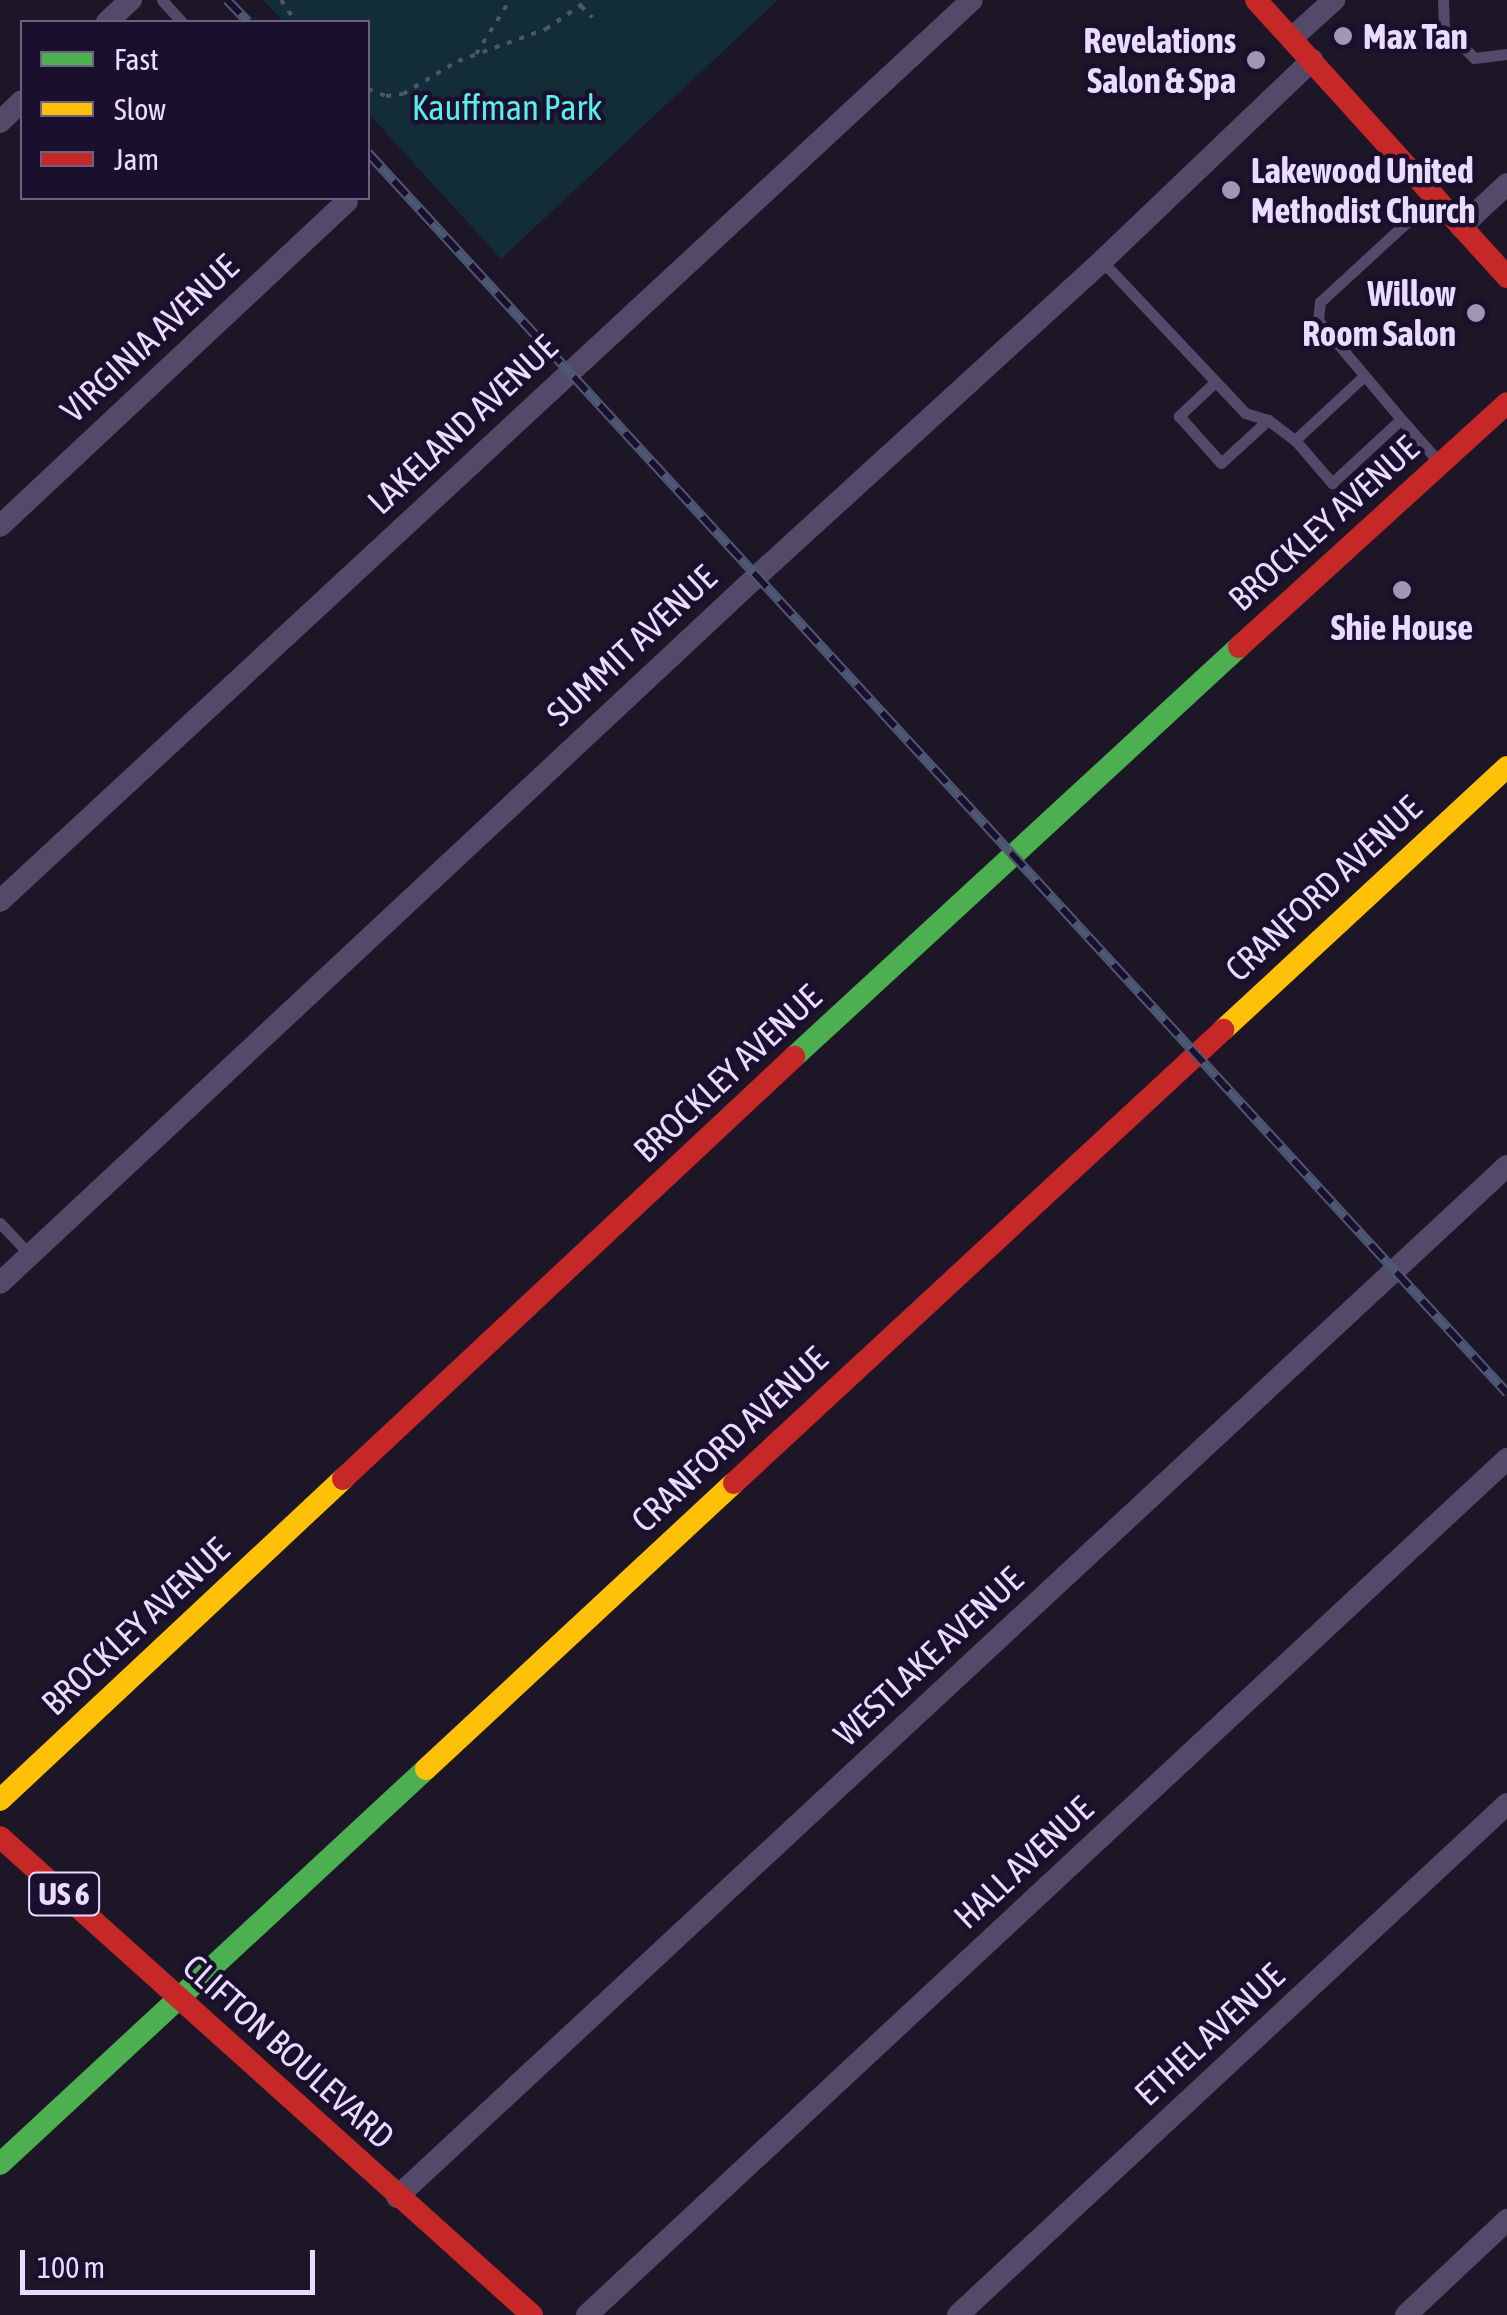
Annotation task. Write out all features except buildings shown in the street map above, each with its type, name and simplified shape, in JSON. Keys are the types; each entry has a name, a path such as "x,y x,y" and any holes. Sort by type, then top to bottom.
{"street":[{"path":"109,20 131,0"},
{"name":"LAKELAND AVENUE","path":"0,901 972,0"},
{"path":"1256,0 1507,277"},
{"path":"1292,38 1334,0"},
{"name":"SUMMIT AVENUE","path":"0,1283 756,576 1102,261 1312,60"},
{"path":"0,122 20,104"},
{"path":"1461,227 1505,189"},
{"name":"VIRGINIA AVENUE","path":"0,526 345,200"},
{"name":"BROCKLEY AVENUE","path":"0,1800 1012,854 1507,403"},
{"name":"CRANFORD AVENUE","path":"0,2164 1507,767"},
{"name":"WESTLAKE AVENUE","path":"397,2197 1507,1166"},
{"name":"HALL AVENUE","path":"587,2315 1507,1460"},
{"name":"ETHEL AVENUE","path":"958,2315 1507,1804"},
{"name":"CLIFTON BOULEVARD","path":"0,1836 532,2315"},
{"path":"1406,2315 1507,2220"}],"lane":[{"path":"162,0 180,20"},
{"path":"1443,0 1444,27 1474,58 1507,54"},
{"path":"1434,198 1320,302 1318,320 1440,464"},
{"path":"1102,261 1245,412 1268,420 1294,440 1332,483 1401,419"},
{"path":"1294,440 1363,377"},
{"path":"1215,382 1179,416 1221,463 1268,420"},
{"path":"0,1223 30,1254"}],"path":[{"path":"476,54 510,0"},
{"path":"370,89 386,96 404,94 476,54 516,43 588,0"},
{"path":"581,6 592,17"}],"green space":[{"name":"Kauffman Park","path":"263,0 778,0 501,259 370,115 370,20 282,20"}],"railway":[{"path":"227,0 246,20"},
{"path":"370,155 1507,1393"}],"traffic: fast":[{"path":"794,1057 1239,647"},
{"path":"0,2164 426,1769"}],"traffic: slow":[{"path":"1223,1030 1507,767"},
{"path":"0,1800 343,1479"},
{"path":"426,1769 734,1483"}],"traffic: jam":[{"path":"1256,0 1507,277"},
{"path":"1239,647 1507,403"},
{"path":"734,1483 1223,1030"},
{"path":"343,1479 794,1057"},
{"path":"0,1837 532,2315"}],"place":[{"name":"Max Tan","path":"1343,36"},
{"name":"Revelations Salon & Spa","path":"1256,60"},
{"name":"Lakewood United Methodist Church","path":"1231,190"},
{"name":"Willow Room Salon","path":"1476,313"},
{"name":"Shie House","path":"1402,590"}]}
